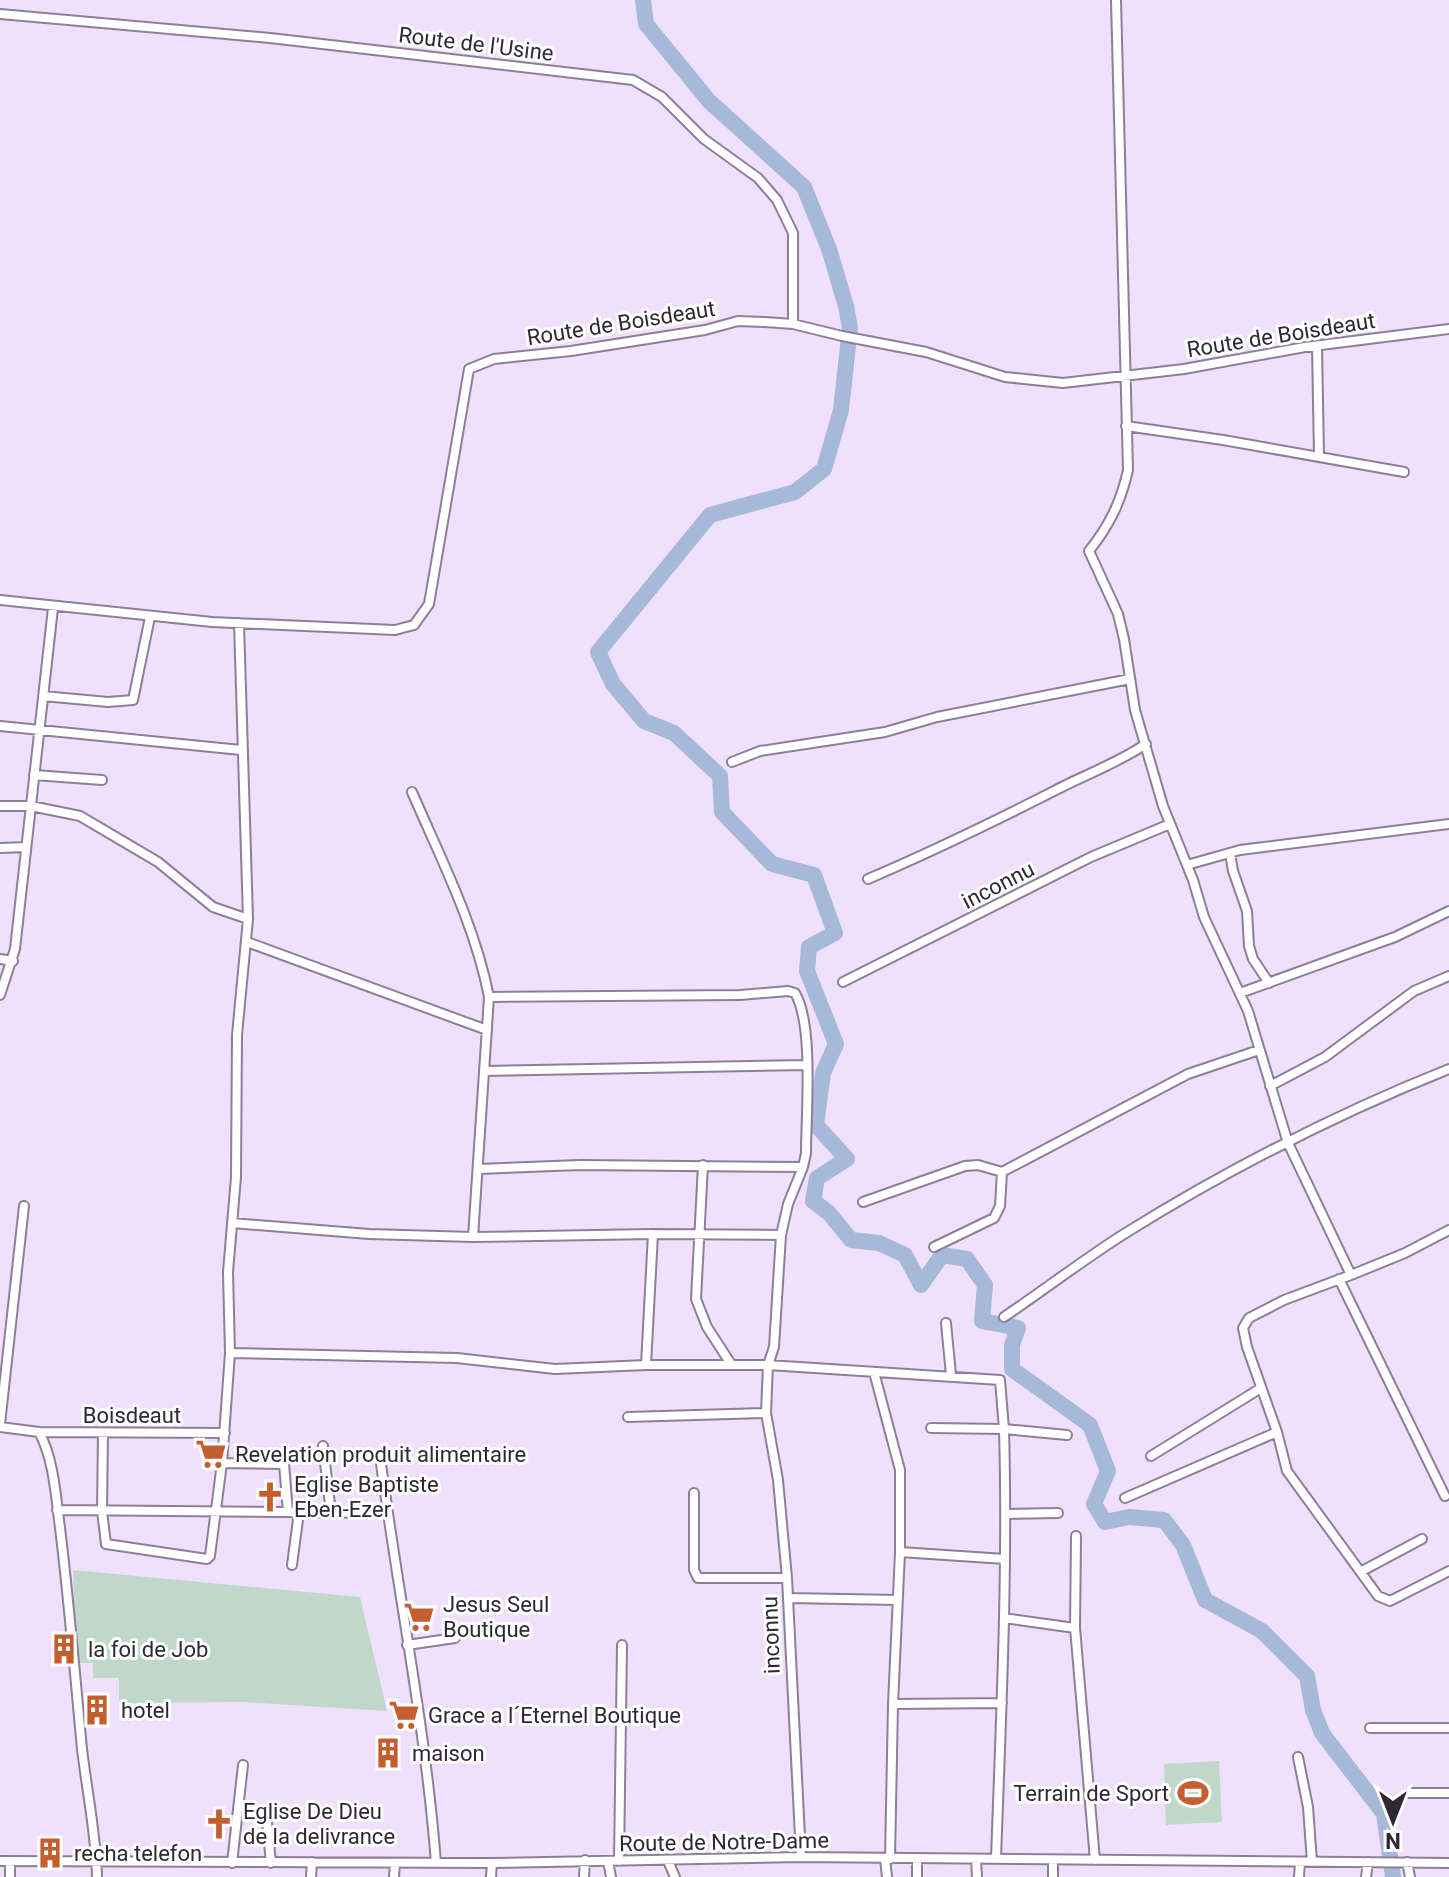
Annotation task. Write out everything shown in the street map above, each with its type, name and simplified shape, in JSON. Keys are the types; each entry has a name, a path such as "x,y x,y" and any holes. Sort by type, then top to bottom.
{"street":[{"path":"1116,0 1128,470 1122,496 1107,529 1089,551 1118,614 1146,744 1170,824 1204,917 1240,993 1288,1143 1351,1275"},
{"name":"Route de l'Usine","path":"0,14 270,38 633,80 662,97 704,139 758,178 777,200 793,233 793,324"},
{"name":"Route de Boisdeaut","path":"0,600 53,608 239,623 395,630 414,625 429,604 469,369 494,359 571,351 705,330 738,321 793,324 926,352 1005,377 1063,383 1184,369 1317,346 1449,329"},
{"path":"1317,346 1319,456"},
{"path":"1126,426 1404,472"},
{"path":"0,995 2,982 13,961 53,608"},
{"path":"43,696 108,702 133,700 150,617"},
{"path":"103,1433 102,1511 106,1544 203,1559 210,1556 225,1433 230,1353 228,1272 236,1177 237,1035 248,919 239,623"},
{"path":"732,762 760,751 885,732 937,717 1130,679"},
{"path":"0,726 241,750"},
{"path":"868,879 985,827 1146,744"},
{"path":"34,775 102,780"},
{"path":"412,792 472,932 489,997 473,1237"},
{"path":"0,806 31,806 80,816 158,862 213,907 248,919"},
{"name":"inconnu","path":"843,982 1091,857 1170,824"},
{"path":"1187,865 1230,853 1449,824"},
{"path":"0,848 26,847"},
{"path":"1230,853 1247,911 1249,946 1253,959 1269,983"},
{"path":"1240,993 1395,937 1449,911"},
{"path":"247,942 487,1030"},
{"path":"0,959 13,961"},
{"path":"1270,1086 1325,1057 1414,991 1449,976"},
{"path":"489,997 795,993 800,1002 807,1065 806,1153 781,1235 774,1347 768,1365"},
{"path":"863,1202 965,1166 978,1165 1002,1172 1188,1074 1259,1050"},
{"path":"485,1071 807,1065"},
{"path":"1004,1317 1121,1236 1224,1174 1449,1069"},
{"path":"479,1169 580,1165 803,1167"},
{"path":"703,1165 698,1308 731,1364"},
{"path":"934,1247 994,1218 1000,1206 1002,1172"},
{"path":"0,1426 24,1206"},
{"path":"232,1223 369,1234 473,1237 781,1235"},
{"path":"1449,1230 1405,1253 1284,1300 1249,1318 1243,1328 1287,1471 1378,1596 1390,1601 1449,1571"},
{"path":"646,1365 653,1234"},
{"path":"1339,1279 1445,1496"},
{"path":"946,1323 951,1375"},
{"path":"230,1353 457,1358 555,1369 768,1365 1000,1380 1006,1514 996,1859"},
{"name":"inconnu","path":"768,1365 766,1413 778,1480 787,1578 801,1857"},
{"path":"874,1372 900,1470 900,1552 887,1877"},
{"path":"1151,1456 1261,1388"},
{"path":"628,1417 766,1413"},
{"name":"Boisdeaut","path":"0,1426 39,1432 225,1433"},
{"path":"931,1428 1004,1429 1067,1435"},
{"path":"39,1432 45,1443 57,1510 97,1877"},
{"path":"1125,1498 1277,1432"},
{"path":"323,1446 331,1513"},
{"path":"222,1463 284,1464 288,1512"},
{"path":"381,1464 407,1645 420,1708 436,1863"},
{"path":"694,1493 694,1570 698,1578 787,1578"},
{"path":"57,1510 388,1513"},
{"path":"292,1565 299,1512"},
{"path":"1006,1514 1058,1513"},
{"path":"1076,1536 1075,1628 1095,1860"},
{"path":"1362,1571 1422,1539"},
{"path":"900,1552 1005,1559"},
{"path":"788,1598 898,1600"},
{"path":"1004,1618 1075,1628"},
{"path":"407,1645 455,1638"},
{"path":"619,1861 622,1645"},
{"path":"893,1704 1002,1703"},
{"path":"1370,1728 1449,1728"},
{"path":"1298,1757 1308,1807 1312,1862"},
{"path":"232,1863 243,1765"},
{"path":"1409,1793 1449,1793"},
{"path":"266,1812 271,1863"},
{"name":"Route de Notre-Dame","path":"5,1861 96,1856 232,1863 492,1863 801,1857 1449,1863"},
{"path":"917,1859 917,1877"},
{"path":"976,1859 977,1877"},
{"path":"584,1877 585,1860"},
{"path":"1053,1860 1053,1877"},
{"path":"5,1861 10,1877"},
{"path":"608,1861 611,1877"},
{"path":"668,1861 675,1877"},
{"path":"311,1877 312,1862"},
{"path":"1299,1877 1300,1862"},
{"path":"1366,1877 1373,1862"},
{"path":"1402,1862 1410,1877"},
{"path":"394,1877 395,1863"},
{"path":"491,1877 492,1863"}],"green space":[{"path":"73,1570 360,1597 387,1711 242,1702 119,1703 119,1678 93,1678 93,1663 76,1663"},
{"name":"Terrain de Sport","path":"1219,1761 1222,1822 1166,1825 1164,1764"}],"waterway":[{"path":"643,0 646,24 709,101 804,187 829,249 850,328 841,410 824,469 795,492 710,515 598,652 613,684 644,721 674,733 720,776 722,812 772,864 814,875 835,933 809,947 807,971 836,1044 823,1073 816,1125 847,1159 817,1178 813,1201 829,1213 851,1240 879,1243 905,1255 921,1285 942,1255 967,1259 985,1285 982,1321 1018,1328 1012,1345 1012,1369 1090,1425 1108,1471 1094,1504 1105,1522 1129,1517 1164,1520 1183,1545 1205,1600 1262,1631 1307,1676 1313,1710 1322,1733 1384,1814 1393,1877"}],"place":[{"name":"Revelation produit alimentaire","path":"211,1454"},
{"name":"Eglise Baptiste Eben-Ezer","path":"270,1497"},
{"name":"Jesus Seul Boutique","path":"419,1617"},
{"name":"la foi de Job","path":"64,1649"},
{"name":"hotel","path":"97,1710"},
{"name":"Grace a l´Eternel Boutique","path":"404,1715"},
{"name":"maison","path":"388,1753"},
{"name":"Terrain de Sport","path":"1193,1793"},
{"name":"Eglise De Dieu de la delivrance","path":"219,1824"},
{"name":"recha telefon","path":"50,1853"}]}
